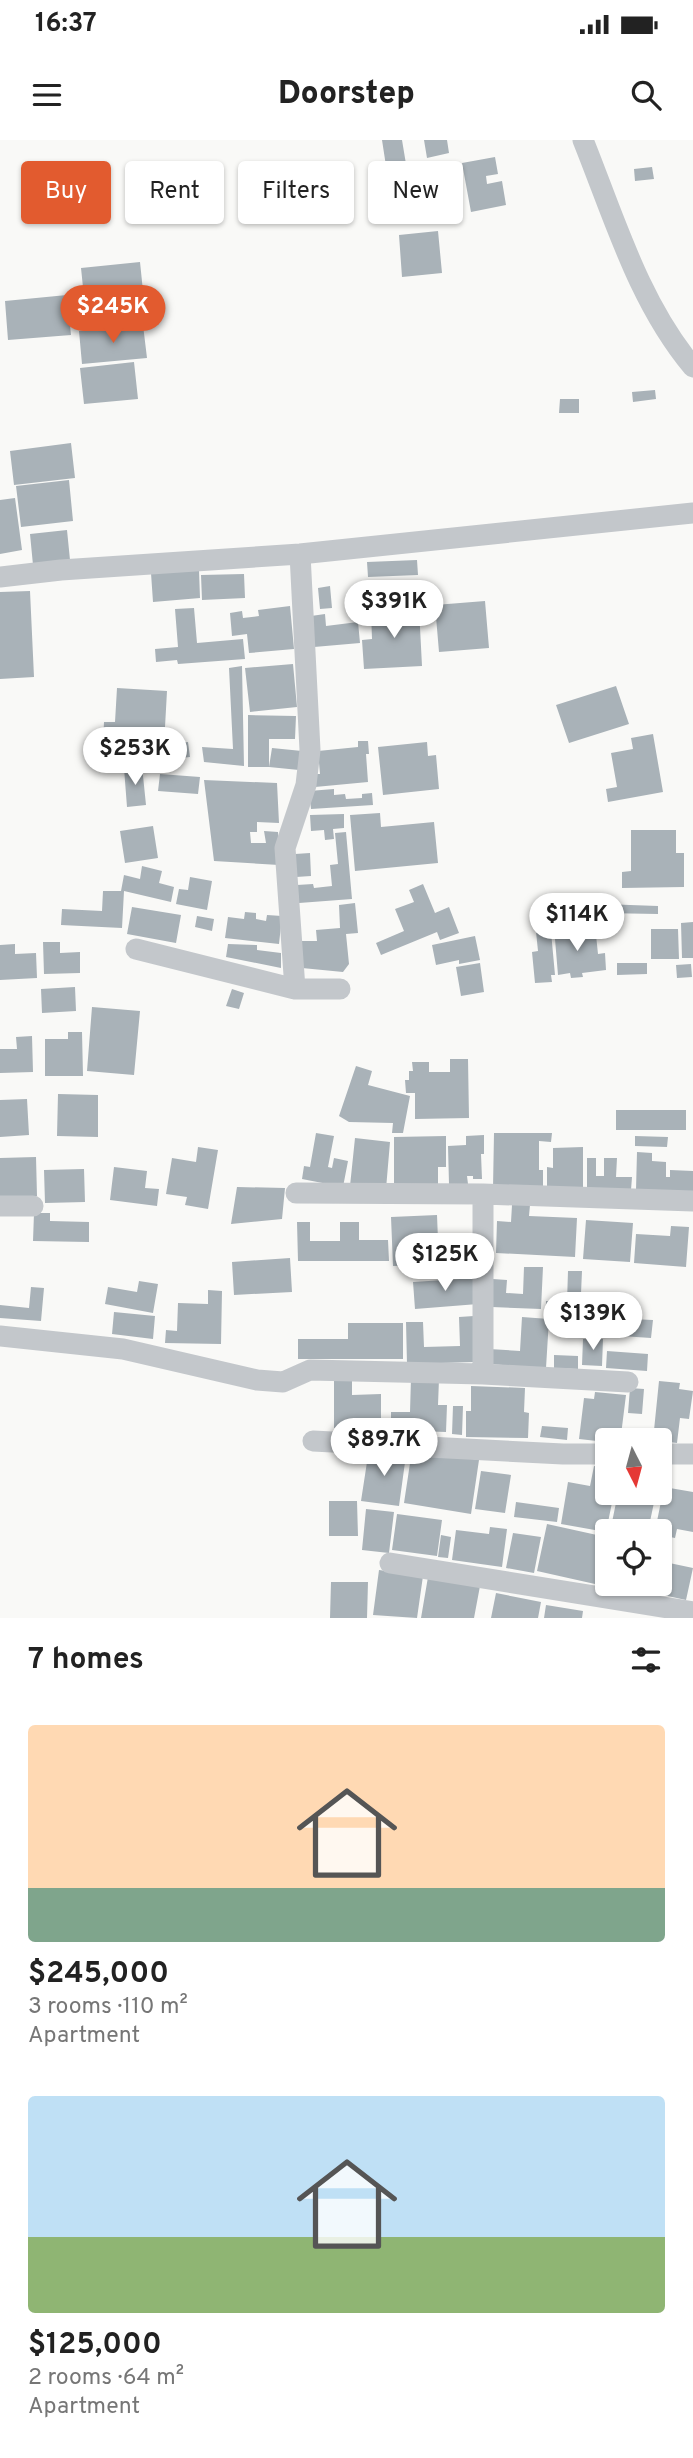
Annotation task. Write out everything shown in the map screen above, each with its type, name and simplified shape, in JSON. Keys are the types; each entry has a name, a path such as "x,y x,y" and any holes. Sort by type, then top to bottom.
{"street":[{"path":"583,140 642,289 678,350 693,368"},
{"path":"0,577 61,570 300,554 693,513"},
{"path":"295,989 285,848 306,785 310,750 300,554"},
{"path":"136,949 295,989 340,989"},
{"path":"296,1193 484,1194 693,1201"},
{"path":"483,1374 484,1194"},
{"path":"0,1206 33,1206"},
{"path":"0,1336 123,1349 257,1380 283,1382 310,1370 483,1374 628,1382"},
{"path":"313,1441 595,1453"},
{"path":"672,1454 693,1454"},
{"path":"390,1563 693,1612"}],"building":[{"path":"382,140 402,140 406,161 385,161"},
{"path":"424,140 447,140 449,153 427,158"},
{"path":"495,157 498,174 486,176 487,184 502,181 506,205 471,212 463,163"},
{"path":"652,167 654,179 635,181 634,169"},
{"path":"438,231 442,273 402,277 399,235"},
{"path":"140,262 143,291 84,297 81,268"},
{"path":"141,293 144,320 81,327 79,299"},
{"path":"67,295 71,335 8,340 5,301"},
{"path":"143,325 147,358 82,364 79,331"},
{"path":"134,362 138,399 84,404 80,368"},
{"path":"655,390 656,399 633,402 632,392"},
{"path":"560,399 579,399 579,413 559,413"},
{"path":"71,443 75,478 14,485 10,451"},
{"path":"69,480 73,521 21,527 16,486"},
{"path":"15,498 22,550 0,554 0,500"},
{"path":"67,530 70,560 33,565 30,534"},
{"path":"417,560 418,575 368,577 367,562"},
{"path":"199,570 200,598 153,602 151,573"},
{"path":"244,574 245,598 202,600 201,575"},
{"path":"330,586 332,608 320,609 318,588"},
{"path":"30,591 34,677 0,679 0,592"},
{"path":"485,601 489,648 439,652 435,605"},
{"path":"290,606 294,649 249,653 247,634 232,636 230,613 242,611 243,618 259,616 258,610"},
{"path":"194,608 197,643 243,639 245,659 178,664 177,660 156,662 155,649 178,647 175,609"},
{"path":"419,608 422,666 364,669 362,640 372,639 371,611"},
{"path":"325,614 326,626 358,622 360,643 314,647 311,616"},
{"path":"293,664 297,707 250,712 245,668"},
{"path":"242,666 244,766 204,762 202,747 233,749 229,668"},
{"path":"616,686 629,724 569,743 556,705"},
{"path":"117,688 167,691 164,745 103,742 104,722 115,722"},
{"path":"248,715 296,716 295,739 269,739 269,767 248,767"},
{"path":"653,734 663,792 608,802 606,789 617,787 611,753 633,749 631,738"},
{"path":"358,741 368,741 368,782 315,787 314,774 320,774 318,751 358,747"},
{"path":"188,742 190,757 171,759 169,744"},
{"path":"427,742 428,756 436,755 439,789 383,795 378,747"},
{"path":"272,748 302,751 299,770 269,767"},
{"path":"142,766 146,805 127,807 124,768"},
{"path":"160,774 200,777 198,794 158,791"},
{"path":"204,780 277,783 279,823 257,822 257,832 250,832 251,843 266,843 264,831 278,832 279,865 214,861"},
{"path":"334,789 334,795 345,794 346,799 362,798 362,794 372,793 373,805 311,809 309,791"},
{"path":"380,813 381,827 434,822 438,863 355,871 350,815"},
{"path":"344,814 344,828 333,829 334,839 325,840 324,830 311,831 310,815"},
{"path":"153,826 158,858 125,863 120,831"},
{"path":"631,830 676,830 676,853 684,853 684,887 622,888 622,872 631,871"},
{"path":"346,832 352,899 299,903 297,885 313,884 314,888 332,886 330,865 338,864 335,833"},
{"path":"310,853 311,876 296,877 295,854"},
{"path":"142,866 162,871 159,883 174,887 171,902 124,891 122,928 61,925 62,909 102,911 103,891 121,891 124,875 140,879"},
{"path":"190,877 212,881 207,910 176,904 179,889 188,890"},
{"path":"423,884 435,913 449,907 459,933 440,940 437,932 381,955 376,943 404,931 395,909 414,902 409,890"},
{"path":"355,903 358,933 346,934 349,964 343,972 302,968 302,941 317,941 316,930 340,928 339,905"},
{"path":"602,904 658,906 658,914 602,913"},
{"path":"132,907 181,915 176,943 127,934"},
{"path":"245,912 256,913 256,919 266,921 267,915 282,916 279,944 225,938 228,917 244,919"},
{"path":"197,916 214,919 212,931 195,927"},
{"path":"550,921 555,975 551,975 552,982 535,983 532,952 538,951 535,922"},
{"path":"693,922 693,958 682,958 681,923"},
{"path":"573,925 570,937 596,935 598,954 605,953 606,970 582,973 583,977 571,978 570,973 558,975 554,927"},
{"path":"651,929 678,929 679,959 651,959"},
{"path":"475,936 480,960 459,964 459,960 436,965 432,945"},
{"path":"43,942 60,942 60,953 80,952 80,973 44,974"},
{"path":"15,944 15,954 36,953 37,978 0,980 0,945"},
{"path":"228,944 257,945 257,950 281,953 281,968 226,957"},
{"path":"480,963 484,992 461,996 456,967"},
{"path":"617,963 647,963 647,974 617,975"},
{"path":"691,964 692,977 677,978 676,965"},
{"path":"75,987 76,1011 42,1013 41,989"},
{"path":"232,989 244,993 239,1009 226,1006"},
{"path":"92,1007 140,1011 134,1075 87,1071"},
{"path":"68,1032 82,1032 83,1076 45,1076 45,1039 68,1039"},
{"path":"32,1036 33,1072 0,1073 0,1049 17,1049 16,1037"},
{"path":"450,1059 468,1059 469,1118 415,1119 415,1093 406,1093 405,1080 409,1080 409,1071 413,1071 412,1062 429,1062 429,1072 450,1072"},
{"path":"356,1066 372,1071 368,1085 410,1096 403,1133 392,1133 393,1123 349,1122 339,1116"},
{"path":"58,1094 98,1095 98,1137 57,1136"},
{"path":"27,1099 29,1135 0,1137 0,1100"},
{"path":"616,1110 686,1110 686,1130 616,1130"},
{"path":"316,1133 334,1136 328,1167 332,1168 334,1158 348,1161 343,1187 302,1179 304,1166 310,1167"},
{"path":"494,1133 552,1133 551,1142 539,1141 539,1170 543,1170 543,1188 493,1188"},
{"path":"484,1135 484,1154 481,1154 482,1179 467,1176 468,1184 449,1184 448,1146 466,1145 466,1136"},
{"path":"446,1136 446,1167 438,1167 438,1185 394,1185 394,1137"},
{"path":"635,1136 668,1137 667,1147 635,1146"},
{"path":"355,1138 390,1142 386,1189 350,1186"},
{"path":"198,1147 218,1150 208,1209 185,1205 187,1197 166,1194 172,1158 196,1162"},
{"path":"583,1147 583,1188 547,1188 547,1167 553,1168 553,1148"},
{"path":"637,1152 652,1153 652,1161 666,1162 666,1177 670,1177 670,1170 693,1171 693,1192 636,1190"},
{"path":"36,1157 37,1196 0,1197 0,1158"},
{"path":"587,1158 596,1158 596,1176 604,1176 604,1158 617,1158 616,1177 632,1177 631,1190 587,1190"},
{"path":"114,1167 147,1171 145,1188 159,1189 157,1206 110,1200"},
{"path":"84,1169 85,1202 45,1203 44,1170"},
{"path":"237,1187 285,1188 282,1219 231,1224"},
{"path":"512,1205 530,1205 529,1216 577,1218 575,1257 496,1253 497,1221 511,1222"},
{"path":"34,1213 50,1213 50,1221 89,1222 89,1242 33,1241"},
{"path":"437,1215 439,1265 393,1266 391,1217"},
{"path":"586,1220 633,1223 630,1262 583,1259"},
{"path":"297,1222 310,1222 310,1241 340,1241 340,1222 359,1222 359,1240 388,1240 389,1261 298,1261"},
{"path":"671,1226 689,1227 686,1267 634,1263 636,1234 670,1236"},
{"path":"290,1258 292,1292 234,1295 232,1262"},
{"path":"524,1267 543,1267 541,1309 492,1307 493,1279 507,1280 506,1293 523,1294"},
{"path":"568,1271 582,1271 580,1316 546,1315 546,1301 567,1302"},
{"path":"476,1278 478,1304 415,1309 413,1282"},
{"path":"139,1281 158,1284 153,1313 105,1304 108,1287 137,1292"},
{"path":"31,1287 44,1288 41,1321 0,1318 0,1305 29,1308"},
{"path":"208,1290 222,1291 221,1344 165,1343 166,1330 177,1331 178,1303 208,1304"},
{"path":"584,1298 600,1299 598,1333 582,1332"},
{"path":"114,1312 155,1316 153,1339 112,1334"},
{"path":"474,1316 475,1362 407,1364 406,1322 423,1322 424,1347 460,1346 459,1317"},
{"path":"522,1317 549,1319 546,1368 488,1364 489,1349 520,1351"},
{"path":"608,1318 653,1320 651,1338 607,1335"},
{"path":"348,1323 403,1323 403,1359 298,1359 298,1339 348,1339"},
{"path":"583,1339 603,1339 602,1366 582,1365"},
{"path":"607,1351 648,1354 647,1371 606,1368"},
{"path":"554,1355 578,1356 578,1369 554,1368"},
{"path":"334,1376 352,1376 352,1395 381,1394 381,1428 334,1428"},
{"path":"411,1378 439,1379 438,1405 447,1405 446,1432 391,1430 391,1412 410,1412"},
{"path":"659,1381 680,1383 679,1389 693,1391 689,1419 680,1418 677,1443 672,1442 672,1428 654,1428"},
{"path":"471,1386 525,1388 524,1412 529,1413 528,1438 466,1437 466,1411 471,1411"},
{"path":"630,1388 644,1389 642,1414 628,1413"},
{"path":"595,1392 626,1395 622,1428 595,1428 595,1441 579,1439 584,1398 594,1399"},
{"path":"453,1406 463,1406 462,1435 452,1434"},
{"path":"542,1426 568,1428 567,1440 540,1437"},
{"path":"369,1449 406,1455 399,1506 361,1501"},
{"path":"412,1450 479,1460 471,1514 404,1503"},
{"path":"595,1466 595,1505 612,1505 609,1519 595,1519 595,1530 561,1524 568,1482 590,1486"},
{"path":"481,1471 511,1475 505,1513 475,1509"},
{"path":"672,1488 693,1492 693,1532 677,1529 675,1538 672,1537 672,1519 657,1519 660,1505 672,1505"},
{"path":"329,1501 357,1501 358,1536 329,1536"},
{"path":"516,1502 559,1508 557,1522 514,1517"},
{"path":"616,1505 653,1505 651,1519 613,1519"},
{"path":"366,1509 394,1512 389,1553 362,1550"},
{"path":"397,1514 442,1520 437,1556 392,1550"},
{"path":"547,1524 595,1535 595,1584 537,1571"},
{"path":"490,1527 507,1529 502,1567 452,1560 456,1530 489,1534"},
{"path":"513,1533 541,1537 534,1573 506,1568"},
{"path":"441,1535 451,1537 448,1558 438,1557"},
{"path":"672,1564 693,1568 686,1600 668,1596 672,1596"},
{"path":"379,1570 423,1576 417,1618 373,1615"},
{"path":"428,1577 480,1586 474,1618 421,1618"},
{"path":"331,1582 368,1582 367,1618 330,1618"},
{"path":"496,1593 541,1602 538,1618 491,1618"},
{"path":"546,1605 583,1611 582,1618 544,1618"}]}
